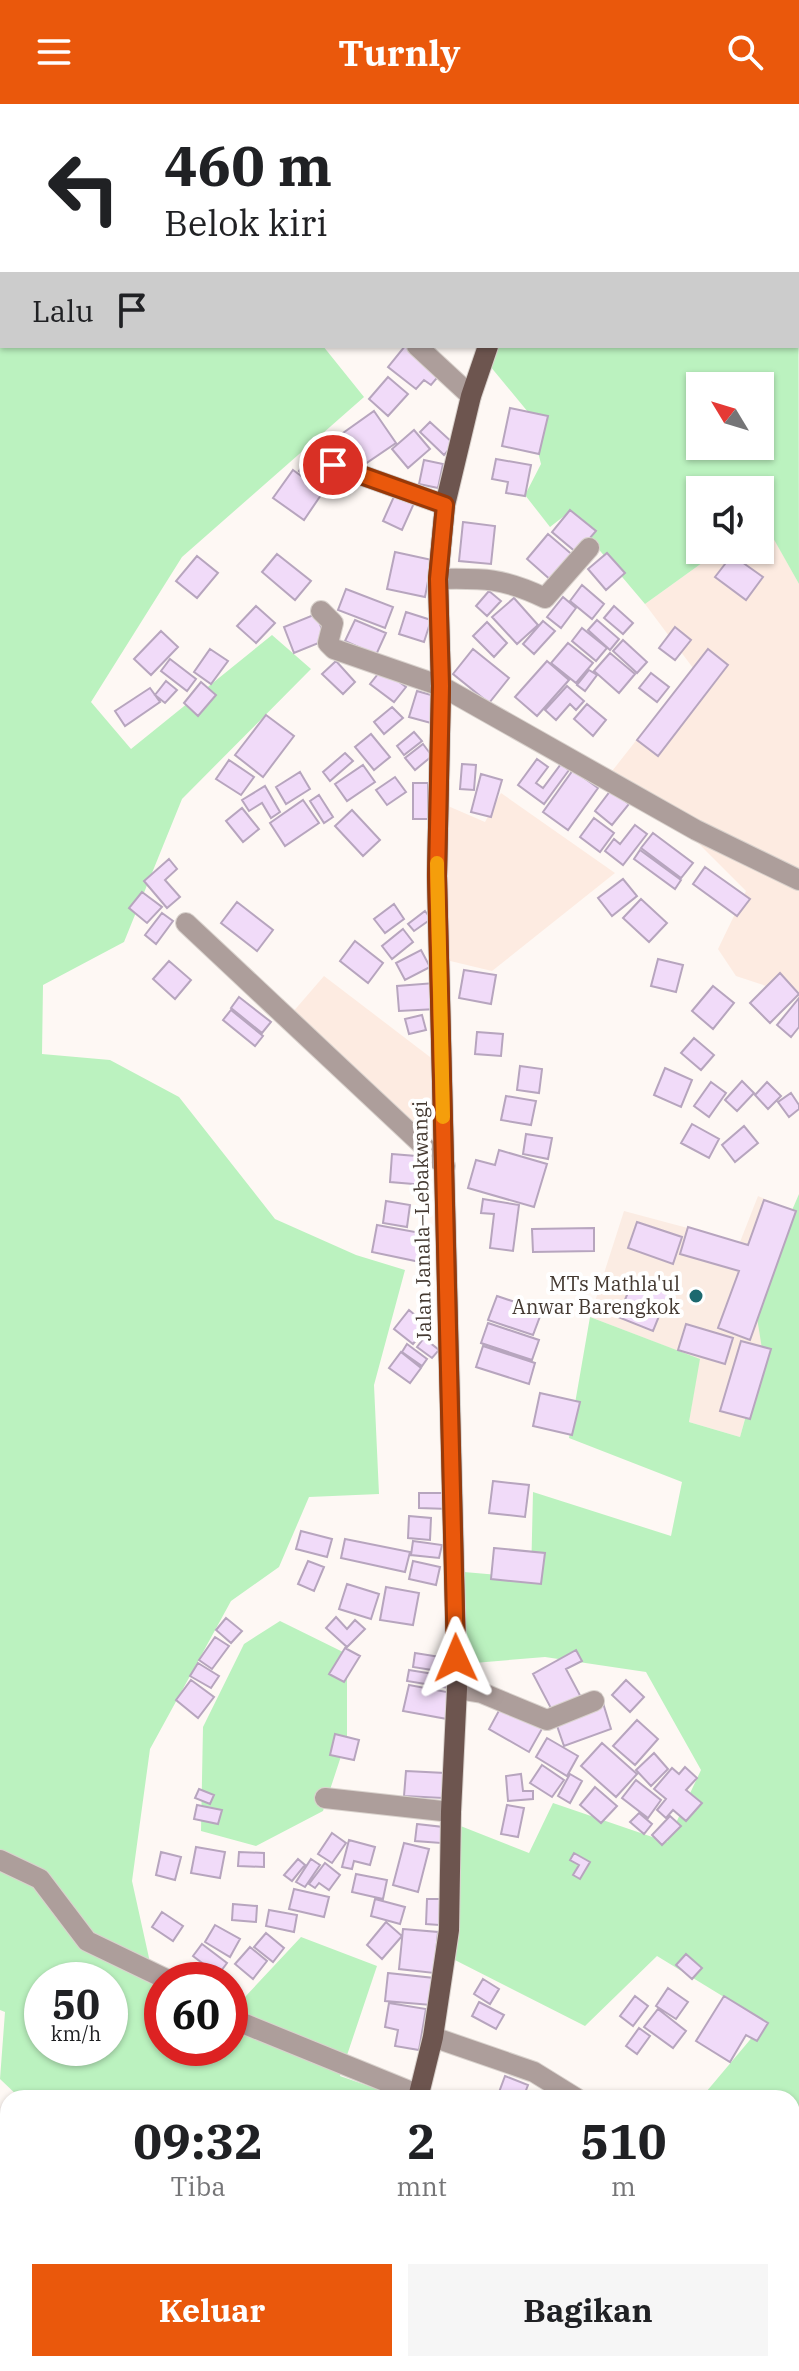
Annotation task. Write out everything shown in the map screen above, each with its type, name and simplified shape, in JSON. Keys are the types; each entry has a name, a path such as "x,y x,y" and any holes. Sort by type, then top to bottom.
{"main road":[{"name":"Jalan Janala–Lebakwangi","path":"420,2090 433,2037 449,1930 457,1689 437,876 441,686 438,579 445,505 471,396 487,348"}],"street":[{"path":"419,348 471,396"},
{"path":"333,465 445,505"},
{"path":"438,579 483,578 516,584 545,598 589,548"},
{"path":"321,611 333,623 328,643 334,649 441,686 696,830 799,880"},
{"path":"186,923 445,1166"},
{"path":"457,1689 482,1693 547,1720 594,1701"},
{"path":"325,1798 451,1812"},
{"path":"0,1860 40,1879 87,1941 144,1968"},
{"path":"248,2025 404,2090"},
{"path":"433,2037 534,2072 563,2090"}],"shaded area":[{"path":"774,539 799,584 799,997 736,976 718,949 746,891 676,821 609,775 693,668 645,604 701,564 774,564"},
{"path":"501,793 615,873 492,971 446,960 441,803 485,822"},
{"path":"324,976 447,1070 441,1153 286,1020"},
{"path":"758,1196 791,1210 763,1355 740,1437 689,1422 699,1359 590,1317 624,1211 740,1242"}],"green space":[{"path":"0,348 325,348 364,397 182,557 91,702 131,749 272,635 311,669 182,799 124,942 43,985 42,1054 110,1060 179,1097 275,1219 356,1255 405,1270 374,1385 379,1494 309,1497 279,1567 231,1601 150,1749 132,1881 150,1962 144,1962 144,2066 248,2066 248,1994 301,1937 377,1966 340,2076 380,2090 12,2090 0,2079 5,2012 0,2010"},
{"path":"494,348 798,348 799,584 774,540 774,476 686,476 686,564 701,564 645,604 568,513 550,527 525,495 541,464 528,412 490,366"},
{"path":"799,1194 799,2090 708,2090 765,2022 657,1956 585,2026 449,1957 458,1825 529,1853 553,1803 667,1842 701,1770 646,1672 545,1657 462,1664 464,1572 531,1578 533,1492 671,1536 682,1482 569,1438 590,1317 700,1359 689,1422 740,1437 763,1355 754,1299"},
{"path":"280,1621 347,1654 347,1738 323,1811 256,1846 201,1831 203,1727 244,1644"}],"building":[{"path":"403,348 412,348 442,372 431,385 424,380 416,389 388,367"},
{"path":"388,377 408,394 388,416 369,399"},
{"path":"510,408 548,416 539,454 502,446"},
{"path":"374,411 396,443 365,464 343,433"},
{"path":"430,422 454,444 444,455 420,432"},
{"path":"414,430 430,449 408,468 392,449"},
{"path":"309,457 333,471 323,487 299,471"},
{"path":"496,459 531,465 525,496 506,493 508,482 492,479"},
{"path":"424,460 443,464 438,488 419,484"},
{"path":"293,470 323,492 304,520 273,498"},
{"path":"396,492 415,501 402,530 383,521"},
{"path":"570,510 596,531 577,553 552,532"},
{"path":"463,522 495,526 491,564 459,561"},
{"path":"548,534 575,557 553,582 527,559"},
{"path":"395,552 432,560 425,597 387,589"},
{"path":"607,553 625,573 606,590 588,569"},
{"path":"277,554 311,581 295,600 262,572"},
{"path":"197,556 218,573 197,598 176,581"},
{"path":"725,564 745,564 763,577 746,600 715,577"},
{"path":"582,585 604,604 592,619 570,601"},
{"path":"346,589 393,607 385,628 338,610"},
{"path":"489,591 501,601 487,616 476,606"},
{"path":"563,597 576,608 561,628 547,617"},
{"path":"514,598 538,625 517,644 492,617"},
{"path":"256,606 275,623 256,643 237,626"},
{"path":"614,606 633,623 623,634 604,618"},
{"path":"406,612 431,620 424,642 399,634"},
{"path":"316,614 326,640 294,653 284,627"},
{"path":"355,620 386,633 376,655 345,641"},
{"path":"597,620 619,639 610,650 588,630"},
{"path":"543,621 555,631 534,654 523,644"},
{"path":"487,622 507,643 494,657 473,636"},
{"path":"675,627 691,640 675,660 659,648"},
{"path":"582,628 607,648 596,661 572,641"},
{"path":"161,631 178,647 151,675 134,659"},
{"path":"623,640 647,662 637,673 613,651"},
{"path":"568,643 593,663 576,683 551,663"},
{"path":"210,649 228,661 211,684 194,672"},
{"path":"473,649 509,678 489,703 453,674"},
{"path":"708,649 728,665 658,756 637,740"},
{"path":"610,653 635,674 619,693 594,671"},
{"path":"170,659 196,679 187,691 161,671"},
{"path":"336,661 355,682 343,694 322,674"},
{"path":"547,661 569,680 537,716 515,697"},
{"path":"382,669 406,687 394,702 370,684"},
{"path":"589,670 597,675 585,691 577,685"},
{"path":"651,673 669,687 657,702 639,688"},
{"path":"166,681 177,690 165,703 155,695"},
{"path":"201,682 216,695 198,716 184,703"},
{"path":"567,686 584,701 576,710 570,704 556,720 545,710"},
{"path":"150,688 160,702 125,726 115,711"},
{"path":"417,691 438,697 431,723 409,717"},
{"path":"587,704 606,720 593,736 574,719"},
{"path":"392,707 403,718 384,734 374,722"},
{"path":"266,715 294,736 263,777 235,755"},
{"path":"414,732 422,741 404,755 397,746"},
{"path":"371,734 390,757 374,770 355,747"},
{"path":"423,744 432,756 415,770 405,758"},
{"path":"345,753 353,761 330,781 323,772"},
{"path":"537,759 548,767 536,783 543,788 561,764 569,770 544,804 518,785"},
{"path":"229,760 254,777 241,795 216,779"},
{"path":"462,764 476,765 474,790 460,789"},
{"path":"363,765 375,782 347,801 335,784"},
{"path":"573,770 598,788 568,830 543,812"},
{"path":"300,772 310,789 286,804 276,787"},
{"path":"481,774 502,780 491,817 471,812"},
{"path":"395,777 406,792 387,805 376,790"},
{"path":"413,783 428,783 428,819 413,819"},
{"path":"265,786 280,812 271,818 262,803 249,811 242,800"},
{"path":"611,790 629,804 612,825 595,811"},
{"path":"319,795 333,817 324,823 310,801"},
{"path":"303,800 319,823 285,846 270,823"},
{"path":"242,808 259,829 243,842 226,821"},
{"path":"352,810 380,840 363,856 335,826"},
{"path":"594,818 614,833 600,852 580,837"},
{"path":"635,825 647,834 623,865 605,851 614,839 620,844"},
{"path":"653,833 693,863 681,878 641,848"},
{"path":"640,850 681,880 675,889 634,859"},
{"path":"169,859 177,869 165,880 180,897 167,908 144,881"},
{"path":"705,867 750,899 737,916 693,884"},
{"path":"623,879 637,896 612,916 598,898"},
{"path":"142,892 162,907 147,923 129,908"},
{"path":"641,899 667,923 649,942 623,918"},
{"path":"237,902 273,930 257,951 221,923"},
{"path":"394,904 404,919 385,933 374,919"},
{"path":"425,911 431,919 414,931 408,924"},
{"path":"162,913 173,921 156,944 145,935"},
{"path":"403,929 413,942 392,959 382,946"},
{"path":"355,941 383,963 368,983 340,961"},
{"path":"421,950 430,967 405,980 396,963"},
{"path":"658,959 683,965 676,992 651,986"},
{"path":"169,961 191,980 175,999 153,979"},
{"path":"464,970 496,975 491,1004 459,998"},
{"path":"780,973 799,994 770,1023 750,1003"},
{"path":"435,983 437,1009 399,1011 397,986"},
{"path":"713,986 734,1003 713,1029 692,1011"},
{"path":"239,997 271,1022 262,1033 231,1008"},
{"path":"799,998 799,1027 791,1037 777,1025"},
{"path":"231,1010 263,1036 255,1046 223,1020"},
{"path":"422,1015 426,1030 409,1034 405,1019"},
{"path":"477,1032 503,1034 501,1056 475,1054"},
{"path":"694,1038 714,1055 701,1070 681,1053"},
{"path":"520,1066 542,1069 539,1093 517,1090"},
{"path":"665,1068 692,1080 681,1107 654,1095"},
{"path":"742,1081 754,1093 737,1111 725,1100"},
{"path":"711,1082 726,1093 709,1117 694,1106"},
{"path":"767,1082 781,1096 768,1109 755,1095"},
{"path":"791,1093 799,1109 789,1117 778,1102"},
{"path":"506,1096 536,1101 531,1125 501,1120"},
{"path":"692,1124 719,1139 709,1158 681,1143"},
{"path":"744,1126 758,1143 735,1162 722,1145"},
{"path":"526,1134 552,1138 548,1159 523,1154"},
{"path":"499,1150 547,1164 534,1207 468,1188 476,1160 495,1165"},
{"path":"392,1154 428,1157 425,1185 390,1182"},
{"path":"483,1199 519,1205 513,1251 490,1248 494,1214 481,1213"},
{"path":"764,1200 796,1211 750,1340 718,1328 739,1271 680,1254 688,1227 748,1245"},
{"path":"386,1201 410,1205 407,1227 383,1223"},
{"path":"637,1222 682,1237 673,1264 628,1248"},
{"path":"377,1225 426,1234 420,1262 372,1252"},
{"path":"594,1228 594,1251 533,1252 532,1229"},
{"path":"633,1280 668,1294 653,1331 618,1317"},
{"path":"497,1296 542,1311 533,1335 488,1320"},
{"path":"409,1310 428,1326 413,1344 394,1329"},
{"path":"488,1323 539,1340 532,1360 481,1343"},
{"path":"686,1324 733,1338 725,1364 678,1350"},
{"path":"424,1338 439,1350 432,1358 417,1347"},
{"path":"741,1341 771,1349 750,1419 720,1411"},
{"path":"407,1344 427,1359 422,1366 402,1352"},
{"path":"483,1346 535,1363 529,1384 476,1367"},
{"path":"401,1352 421,1368 410,1383 389,1368"},
{"path":"540,1393 580,1402 572,1435 533,1426"},
{"path":"493,1481 529,1485 525,1517 489,1513"},
{"path":"419,1493 449,1493 449,1509 419,1508"},
{"path":"409,1516 431,1518 430,1540 408,1538"},
{"path":"301,1531 332,1539 327,1557 296,1549"},
{"path":"345,1539 410,1552 405,1572 341,1558"},
{"path":"413,1541 442,1545 439,1558 411,1555"},
{"path":"494,1548 545,1553 541,1584 491,1579"},
{"path":"308,1561 324,1567 314,1591 298,1584"},
{"path":"413,1561 440,1567 436,1585 409,1579"},
{"path":"347,1584 379,1594 371,1619 339,1609"},
{"path":"386,1587 419,1593 413,1625 380,1620"},
{"path":"336,1617 347,1629 355,1620 365,1629 347,1647 326,1628"},
{"path":"226,1618 242,1631 231,1643 216,1630"},
{"path":"215,1637 229,1646 212,1669 199,1660"},
{"path":"345,1648 360,1656 344,1682 329,1674"},
{"path":"576,1650 582,1661 566,1669 582,1699 554,1714 533,1674"},
{"path":"415,1653 453,1659 451,1673 413,1667"},
{"path":"198,1663 219,1676 211,1688 190,1676"},
{"path":"409,1670 452,1677 450,1688 407,1681"},
{"path":"191,1680 214,1697 198,1718 176,1700"},
{"path":"626,1680 644,1697 630,1712 612,1695"},
{"path":"409,1685 452,1693 447,1719 403,1711"},
{"path":"603,1703 611,1729 564,1746 555,1720"},
{"path":"502,1705 543,1727 529,1752 489,1729"},
{"path":"637,1720 658,1739 635,1765 613,1746"},
{"path":"335,1734 359,1740 354,1760 330,1755"},
{"path":"547,1738 578,1756 567,1776 536,1757"},
{"path":"602,1743 637,1774 616,1797 581,1766"},
{"path":"654,1753 668,1769 651,1786 636,1770"},
{"path":"542,1765 564,1780 552,1797 530,1783"},
{"path":"685,1767 697,1778 686,1790 702,1803 686,1821 673,1810 666,1818 657,1810 666,1799 654,1789 672,1768 679,1774"},
{"path":"406,1771 445,1773 443,1798 404,1796"},
{"path":"521,1774 523,1791 533,1791 533,1799 508,1801 506,1776"},
{"path":"570,1774 582,1781 570,1803 558,1796"},
{"path":"636,1780 661,1800 648,1818 622,1798"},
{"path":"595,1787 617,1806 601,1823 580,1805"},
{"path":"199,1789 214,1795 210,1804 195,1798"},
{"path":"197,1805 222,1810 218,1824 194,1819"},
{"path":"507,1805 524,1808 518,1837 501,1834"},
{"path":"639,1813 652,1824 644,1834 630,1822"},
{"path":"670,1816 681,1826 662,1845 652,1835"},
{"path":"417,1824 443,1827 441,1843 415,1841"},
{"path":"332,1833 346,1843 332,1863 318,1854"},
{"path":"349,1840 375,1847 370,1865 354,1861 352,1869 342,1867"},
{"path":"404,1843 429,1849 418,1892 393,1885"},
{"path":"196,1847 225,1852 220,1878 191,1873"},
{"path":"161,1852 181,1857 175,1880 156,1875"},
{"path":"239,1852 264,1853 264,1867 238,1866"},
{"path":"574,1853 590,1862 580,1879 573,1875 579,1865 570,1860"},
{"path":"298,1859 305,1865 292,1881 284,1875"},
{"path":"311,1859 320,1865 305,1887 296,1882"},
{"path":"325,1863 340,1875 329,1890 319,1883 315,1888 309,1884"},
{"path":"356,1874 387,1880 383,1899 352,1892"},
{"path":"294,1889 329,1897 324,1917 289,1909"},
{"path":"375,1899 405,1907 400,1924 371,1916"},
{"path":"427,1899 440,1899 439,1925 426,1924"},
{"path":"233,1904 257,1906 256,1922 232,1920"},
{"path":"269,1910 297,1915 294,1932 266,1926"},
{"path":"162,1912 183,1926 173,1941 152,1927"},
{"path":"386,1922 402,1936 382,1959 367,1945"},
{"path":"215,1925 240,1939 230,1957 205,1942"},
{"path":"403,1929 438,1932 434,1973 399,1969"},
{"path":"266,1933 284,1948 273,1962 254,1947"},
{"path":"202,1944 226,1962 201,1962 193,1956"},
{"path":"250,1947 267,1961 253,1979 248,1975 248,1962 237,1962"},
{"path":"686,1954 702,1968 692,1979 676,1965"},
{"path":"388,1973 434,1978 431,2005 385,2001"},
{"path":"483,1979 499,1989 490,2004 474,1994"},
{"path":"668,1988 688,2002 676,2019 656,2006"},
{"path":"635,1996 648,2006 633,2026 620,2016"},
{"path":"724,1996 768,2023 757,2041 746,2035 730,2062 696,2041"},
{"path":"479,2002 504,2015 496,2029 472,2016"},
{"path":"389,2003 426,2009 419,2050 395,2046 398,2030 385,2027"},
{"path":"658,2009 686,2031 673,2048 644,2027"},
{"path":"639,2028 650,2036 637,2054 626,2046"},
{"path":"505,2076 528,2085 526,2090 500,2090"}],"slow traffic":[{"path":"437,863 443,1117"}],"place":[{"name":"MTs Mathla'ul Anwar Barengkok","path":"696,1296"}],"route":[{"path":"333,465 445,505 438,579 441,686 437,876 456,1658"}]}
